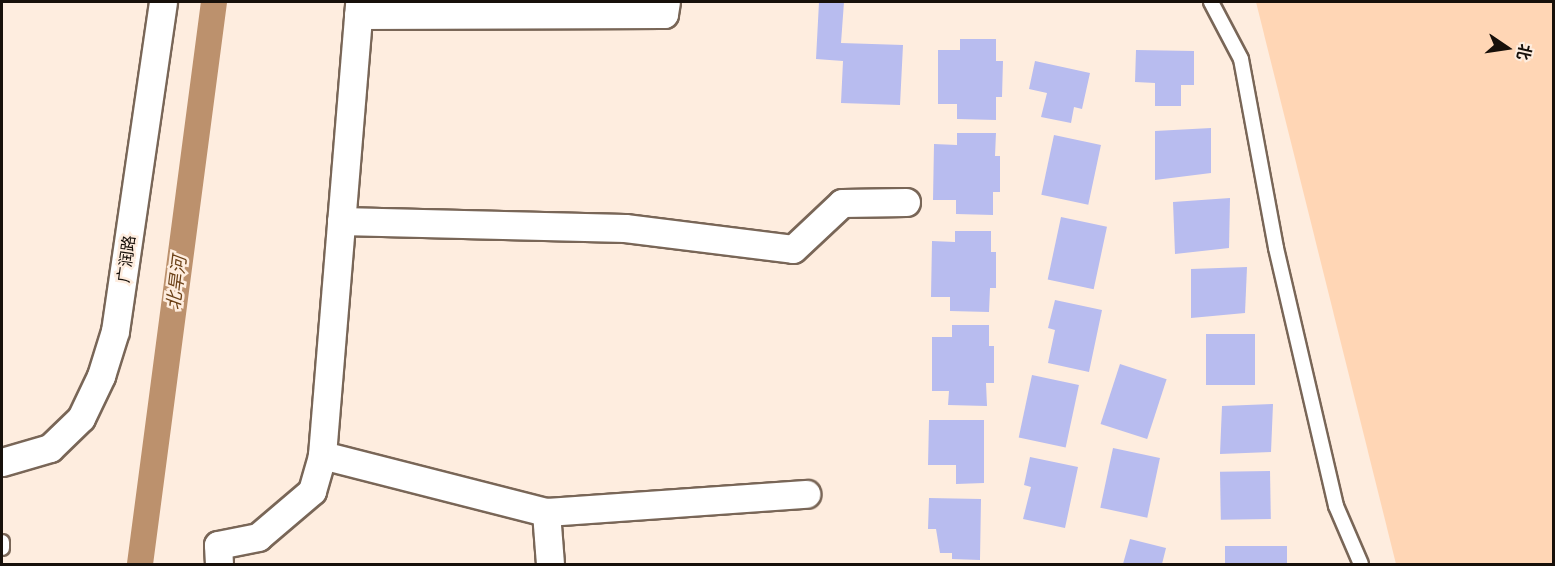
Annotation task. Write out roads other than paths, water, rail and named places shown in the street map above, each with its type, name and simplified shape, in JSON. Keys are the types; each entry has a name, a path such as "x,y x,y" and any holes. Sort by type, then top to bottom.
{"street":[{"name":"广润路","path":"2,462 50,448 81,418 101,376 115,331 163,2"},
{"path":"219,564 218,546 258,537 312,490 322,455 359,8 664,14 666,2"},
{"path":"341,221 625,228 793,249 842,203 906,202"},
{"path":"322,455 546,512 806,494"},
{"path":"546,512 550,564"}],"lane":[{"path":"1211,2 1240,59 1276,248 1336,506 1361,564"},
{"path":"2,542 2,548"}],"waterway":[{"name":"北旱河","path":"140,564 214,2"}]}
